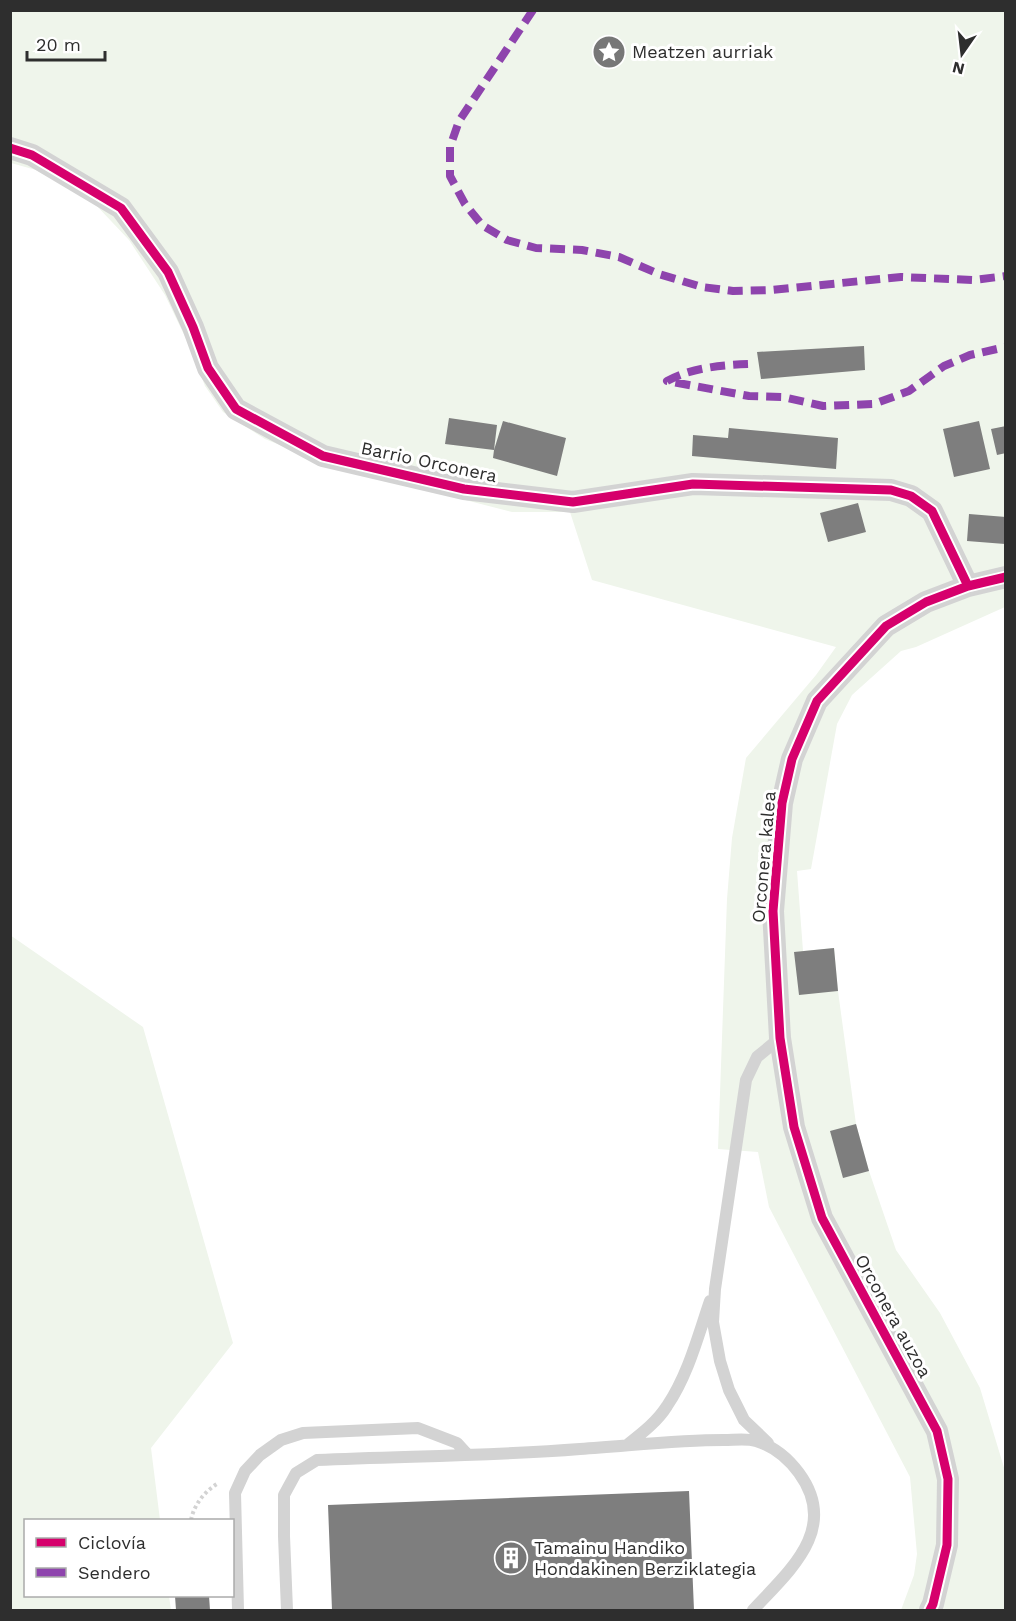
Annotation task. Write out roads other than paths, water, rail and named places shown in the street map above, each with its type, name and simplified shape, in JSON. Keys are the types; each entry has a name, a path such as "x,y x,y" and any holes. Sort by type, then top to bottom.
{"street":[{"name":"Barrio Orconera","path":"10,148 32,155 121,208 168,272 193,327 208,368 236,409 323,456 464,489 573,502 693,484 891,490 911,496 932,511 968,586"},
{"name":"Orconera kalea","path":"780,1038 773,911 782,803 792,759 817,701 886,626 926,602 968,586 1005,577"},
{"name":"Orconera auzoa","path":"780,1038 794,1126 822,1218 938,1431 948,1479 947,1545 930,1611"}],"lane":[{"path":"753,1611 802,1555 813,1532 816,1508 807,1484 794,1467 744,1420 729,1390 720,1361 713,1322 715,1289 746,1080 757,1057 780,1038"},
{"path":"627,1445 646,1430 667,1407 682,1379 715,1289"},
{"path":"238,1611 236,1493 245,1471 260,1455 280,1440 303,1433 418,1428 457,1443 467,1454"},
{"path":"287,1611 284,1495 296,1473 317,1460 711,1440 754,1440 776,1450"}],"place":[{"name":"Meatzen aurriak","path":"609,52"},
{"name":"Tamainu Handiko Hondakinen Berziklategia","path":"511,1558"}]}
